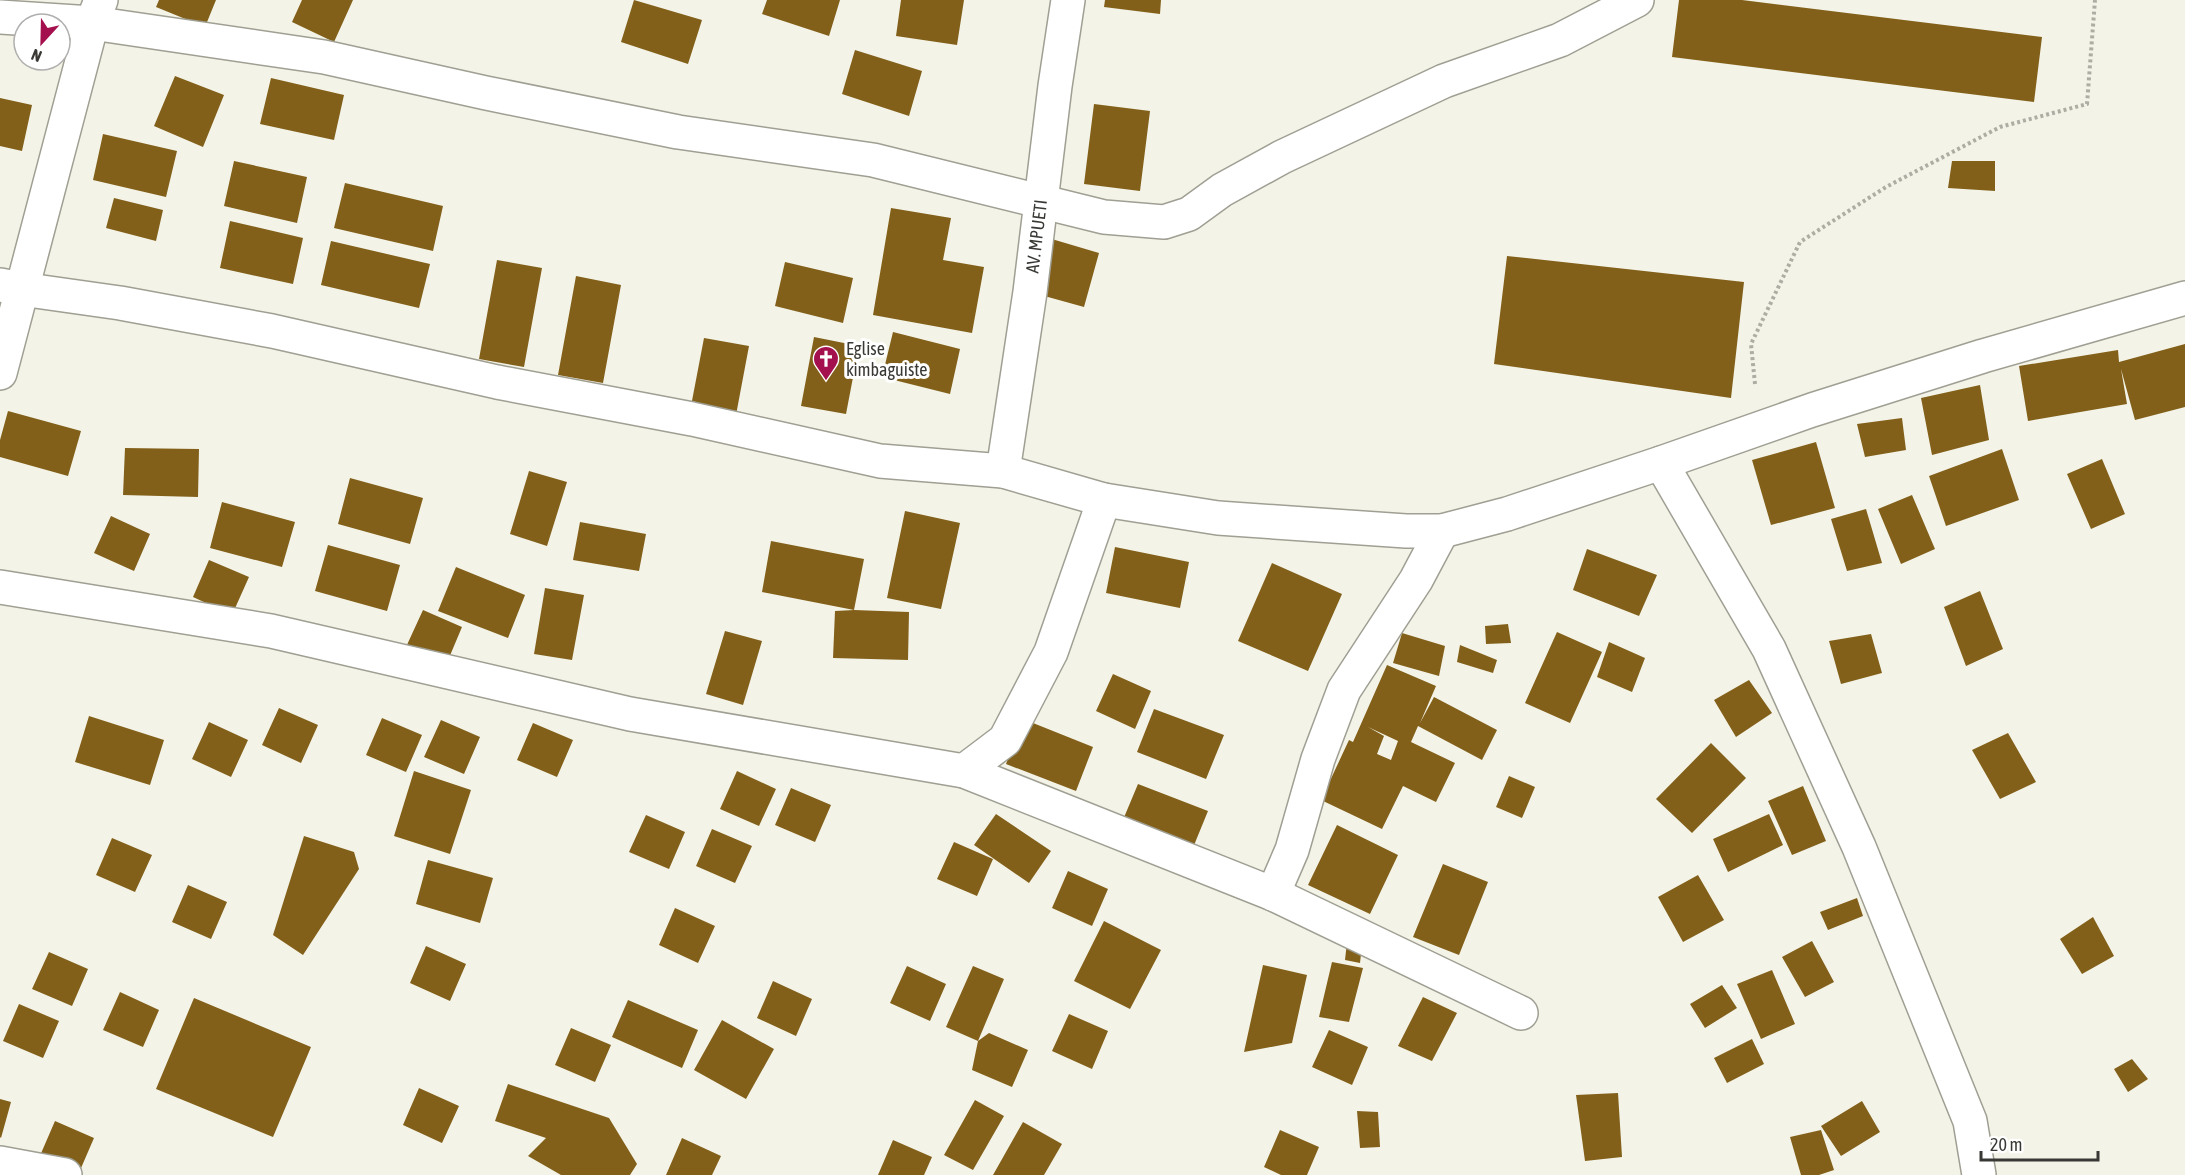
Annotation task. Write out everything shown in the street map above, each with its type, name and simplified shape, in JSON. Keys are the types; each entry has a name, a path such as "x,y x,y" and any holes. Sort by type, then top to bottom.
{"street":[{"name":"AV. MPUETI","path":"1003,471 1030,292 1068,0"},
{"path":"0,16 96,11 678,132 873,160 1104,217 1164,222 1190,214 1222,190 1314,142 1444,81 1560,40 1637,0"},
{"path":"0,373 10,287 96,11"},
{"path":"10,287 120,303 272,331 497,382 692,419 880,461 1003,471 1104,500 1218,518 1406,531 1442,531 1507,514 1812,410 1983,356 2185,298"},
{"path":"1661,463 1769,649 1854,836 1970,1121 1979,1175"},
{"path":"964,771 1005,740 1052,652 1104,500"},
{"path":"1273,894 1292,850 1321,749 1344,690 1416,580 1442,531"},
{"path":"0,587 271,631 630,714 964,771 1273,894 1521,1013"},
{"path":"0,1163 65,1175"}],"path":[{"path":"1755,384 1751,344 1800,242 1886,187 2000,127 2087,104 2095,0"}],"building":[{"path":"159,0 216,0 205,27 156,7"},
{"path":"302,0 353,0 334,42 292,22"},
{"path":"634,0 702,20 688,64 621,42"},
{"path":"767,0 840,0 829,36 762,14"},
{"path":"901,0 964,0 957,45 896,36"},
{"path":"1105,0 1161,0 1160,14 1104,7"},
{"path":"1679,0 1742,0 2042,37 2034,102 1672,57"},
{"path":"855,50 922,71 909,116 842,94"},
{"path":"175,76 224,95 203,147 154,126"},
{"path":"271,78 344,95 334,140 260,124"},
{"path":"0,98 32,105 22,151 0,146"},
{"path":"1094,104 1150,111 1140,191 1084,184"},
{"path":"103,134 177,151 166,197 93,180"},
{"path":"234,161 307,177 297,223 224,206"},
{"path":"1952,161 1995,161 1995,191 1948,188"},
{"path":"345,183 443,206 433,251 334,228"},
{"path":"114,198 163,210 156,241 106,228"},
{"path":"891,208 951,218 943,260 984,267 972,333 873,315"},
{"path":"230,221 303,238 293,284 220,268"},
{"path":"1045,237 1099,253 1084,307 1030,292"},
{"path":"331,241 430,264 419,308 321,285"},
{"path":"1507,256 1744,282 1731,398 1494,364"},
{"path":"497,260 542,268 524,367 479,359"},
{"path":"785,262 853,278 843,323 775,306"},
{"path":"576,276 621,285 603,383 558,375"},
{"path":"893,332 960,349 950,394 882,377"},
{"path":"814,337 859,346 846,414 801,406"},
{"path":"704,338 749,346 736,415 691,406"},
{"path":"2185,344 2185,407 2135,420 2121,369 2127,404 2028,421 2019,366 2118,350 2119,362"},
{"path":"1980,385 1989,440 1932,455 1921,398"},
{"path":"8,411 81,431 68,476 0,457 0,440"},
{"path":"1902,418 1906,450 1865,457 1857,424"},
{"path":"1816,442 1835,508 1771,525 1752,460"},
{"path":"125,448 199,449 198,497 123,495"},
{"path":"2002,449 2019,500 1946,526 1929,476"},
{"path":"2102,459 2125,514 2091,529 2067,474"},
{"path":"529,471 567,482 547,546 510,534"},
{"path":"350,478 423,498 410,544 338,524"},
{"path":"1912,495 1935,549 1901,564 1878,509"},
{"path":"222,502 295,522 282,567 210,548"},
{"path":"1866,509 1882,563 1847,571 1831,519"},
{"path":"905,511 960,523 941,609 887,598"},
{"path":"111,516 150,534 134,571 94,553"},
{"path":"580,522 646,534 639,571 573,560"},
{"path":"771,541 864,559 854,610 762,592"},
{"path":"328,545 400,565 387,611 315,591"},
{"path":"1115,547 1189,562 1180,608 1106,593"},
{"path":"1587,549 1657,575 1639,616 1573,590"},
{"path":"209,560 249,577 232,615 193,597"},
{"path":"1272,563 1342,594 1308,671 1238,641"},
{"path":"456,567 525,595 508,638 438,611"},
{"path":"545,588 584,595 572,660 534,654"},
{"path":"1980,591 2003,649 1966,666 1944,607"},
{"path":"423,610 462,627 446,665 406,647"},
{"path":"835,611 909,612 908,660 833,658"},
{"path":"1508,624 1511,643 1486,644 1485,626"},
{"path":"725,631 762,641 743,705 706,694"},
{"path":"1557,632 1602,652 1570,723 1525,703"},
{"path":"1402,633 1445,646 1439,676 1393,663"},
{"path":"1871,634 1882,673 1841,684 1829,641"},
{"path":"1609,642 1645,658 1632,692 1597,677"},
{"path":"1460,645 1497,660 1493,673 1457,662"},
{"path":"1387,665 1436,686 1420,723 1434,697 1497,730 1482,760 1418,726 1411,742 1455,763 1436,802 1403,786 1382,829 1321,800 1349,740 1353,742","holes":["1368,727 1398,741 1391,760 1377,754 1384,736"]},
{"path":"1113,674 1151,691 1135,729 1096,711"},
{"path":"1749,680 1772,713 1736,737 1714,700"},
{"path":"279,708 318,725 301,763 262,745"},
{"path":"1154,709 1224,735 1206,779 1137,752"},
{"path":"89,716 164,740 150,785 75,762"},
{"path":"382,718 422,735 406,772 366,755"},
{"path":"1023,719 1093,747 1076,791 1006,764"},
{"path":"441,720 480,737 464,774 424,757"},
{"path":"209,722 248,740 231,777 192,759"},
{"path":"533,723 573,740 557,777 517,760"},
{"path":"2008,733 2036,782 2000,799 1972,750"},
{"path":"1711,743 1746,778 1692,833 1656,799"},
{"path":"414,771 471,790 450,854 394,836"},
{"path":"737,771 776,789 759,826 720,809"},
{"path":"1509,776 1535,787 1522,818 1496,807"},
{"path":"1138,784 1208,811 1190,855 1120,827"},
{"path":"1803,786 1826,841 1792,855 1768,801"},
{"path":"791,788 831,805 815,842 775,825"},
{"path":"996,814 1051,851 1029,883 974,845"},
{"path":"1769,814 1783,845 1728,872 1713,839"},
{"path":"646,815 685,832 669,869 629,852"},
{"path":"1337,825 1398,855 1370,914 1308,885"},
{"path":"712,829 752,846 735,883 696,866"},
{"path":"304,836 354,852 359,869 303,955 273,935"},
{"path":"112,838 152,855 135,892 96,875"},
{"path":"954,842 993,859 977,896 937,879"},
{"path":"428,860 493,878 480,923 416,904"},
{"path":"1443,864 1488,882 1459,955 1413,937"},
{"path":"1068,871 1108,889 1092,926 1052,908"},
{"path":"1698,875 1724,920 1683,942 1658,897"},
{"path":"188,885 227,902 211,939 172,922"},
{"path":"1857,898 1863,916 1828,930 1820,912"},
{"path":"675,908 715,926 698,963 659,945"},
{"path":"2093,917 2114,956 2082,974 2060,939"},
{"path":"1104,921 1161,950 1130,1009 1074,981"},
{"path":"1812,941 1834,982 1805,997 1782,957"},
{"path":"1347,942 1362,945 1360,963 1345,960"},
{"path":"426,946 466,964 450,1001 410,983"},
{"path":"49,952 88,969 72,1006 32,989"},
{"path":"1332,962 1363,968 1349,1022 1319,1017"},
{"path":"1263,965 1307,975 1292,1043 1244,1052"},
{"path":"907,966 946,984 930,1021 890,1003"},
{"path":"973,966 1004,979 978,1041 946,1027"},
{"path":"1772,970 1795,1024 1761,1039 1737,984"},
{"path":"773,981 812,999 796,1036 757,1018"},
{"path":"1722,985 1737,1008 1705,1028 1690,1004"},
{"path":"120,992 159,1010 143,1047 103,1030"},
{"path":"1423,997 1457,1013 1432,1061 1398,1046"},
{"path":"194,998 311,1047 273,1137 156,1089"},
{"path":"628,1000 698,1030 682,1068 612,1037"},
{"path":"19,1004 59,1021 43,1058 3,1041"},
{"path":"1069,1014 1108,1031 1092,1069 1052,1051"},
{"path":"722,1020 774,1049 746,1099 694,1070"},
{"path":"571,1028 611,1045 595,1082 555,1065"},
{"path":"1329,1030 1368,1047 1352,1085 1312,1067"},
{"path":"989,1033 1028,1050 1012,1087 972,1070 978,1041"},
{"path":"1752,1039 1764,1064 1727,1083 1714,1058"},
{"path":"2132,1059 2148,1079 2128,1092 2114,1069"},
{"path":"508,1084 609,1118 637,1164 630,1175 561,1175 528,1156 546,1138 495,1121"},
{"path":"419,1088 459,1106 442,1143 403,1125"},
{"path":"1618,1093 1622,1157 1585,1161 1576,1095"},
{"path":"0,1099 11,1102 1,1138 0,1137"},
{"path":"975,1100 1004,1116 973,1170 944,1155"},
{"path":"1862,1101 1880,1132 1841,1156 1821,1126"},
{"path":"1357,1111 1378,1112 1380,1147 1360,1148"},
{"path":"55,1121 94,1138 78,1175 39,1158"},
{"path":"1023,1122 1062,1144 1044,1175 993,1175"},
{"path":"1280,1130 1319,1147 1307,1175 1281,1175 1264,1167"},
{"path":"1821,1130 1834,1170 1819,1175 1801,1175 1790,1137"},
{"path":"682,1138 721,1156 712,1175 666,1175"},
{"path":"893,1140 932,1157 924,1175 878,1175"}],"place":[{"name":"Eglise kimbaguiste","path":"826,382"}]}
